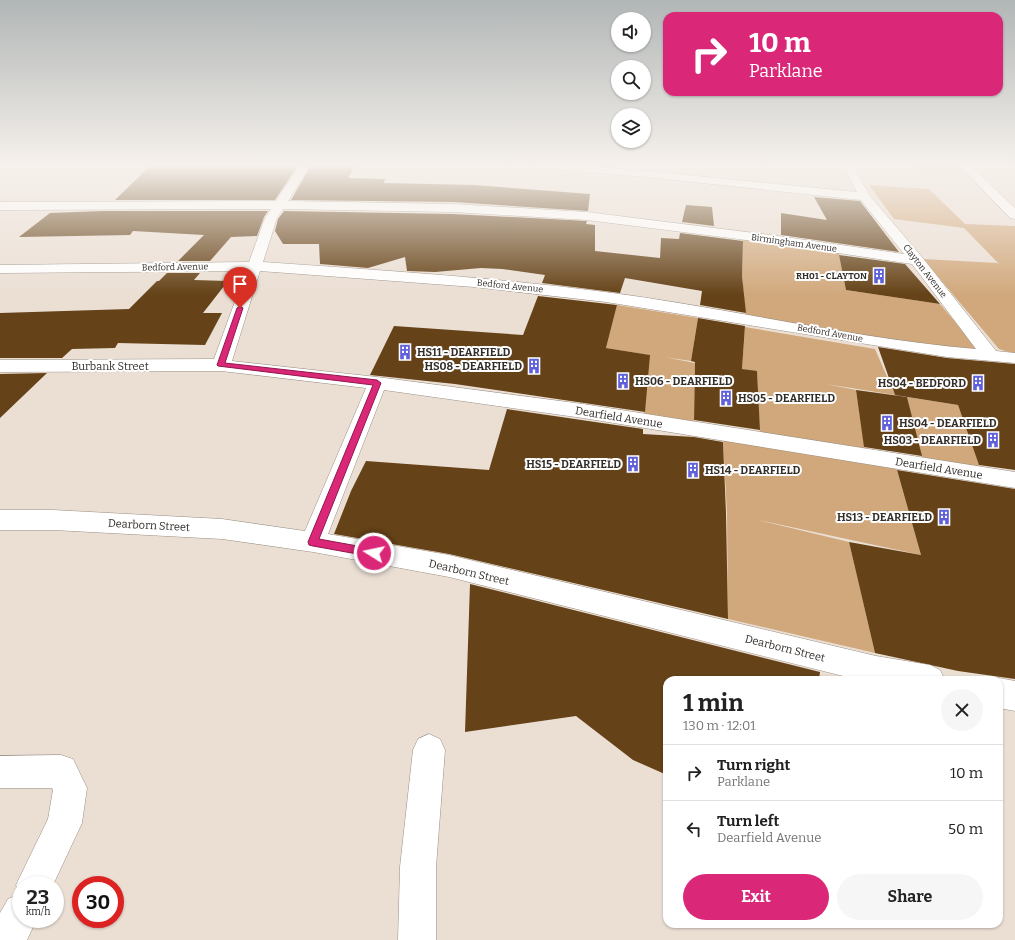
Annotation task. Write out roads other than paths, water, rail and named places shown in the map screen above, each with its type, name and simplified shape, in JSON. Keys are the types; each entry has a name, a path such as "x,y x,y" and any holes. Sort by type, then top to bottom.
{"street":[{"path":"221,365 254,266 271,218 276,208"},
{"name":"Birmingham Avenue","path":"445,208 587,216 771,239 917,260"},
{"name":"Clayton Avenue","path":"874,208 917,260 991,357"},
{"path":"1008,208 1015,215"},
{"name":"Bedford Avenue","path":"0,269 254,266 474,282 606,297 875,341 991,357 1015,358"},
{"name":"Burbank Street","path":"0,366 221,365"},
{"name":"Dearfield Avenue","path":"221,365 377,383 583,411 1015,480"},
{"path":"313,542 377,383"},
{"name":"Dearborn Street","path":"0,520 53,520 222,529 313,542 450,566 869,668 910,676"},
{"path":"1003,694 1015,696"},
{"path":"417,940 418,867 429,750"},
{"path":"0,772 61,771 70,788 65,823 38,876"},
{"path":"7,940 13,928"}],"place":[{"name":"RH01 - CLAYTON","path":"879,276"},
{"name":"HS11 - DEARFIELD","path":"405,352"},
{"name":"HS08 - DEARFIELD","path":"534,366"},
{"name":"HS06 - DEARFIELD","path":"623,381"},
{"name":"HS04 - BEDFORD","path":"978,383"},
{"name":"HS05 - DEARFIELD","path":"726,398"},
{"name":"HS04 - DEARFIELD","path":"887,423"},
{"name":"HS03 - DEARFIELD","path":"993,440"},
{"name":"HS15 - DEARFIELD","path":"633,464"},
{"name":"HS14 - DEARFIELD","path":"693,470"},
{"name":"HS13 - DEARFIELD","path":"944,517"}]}
